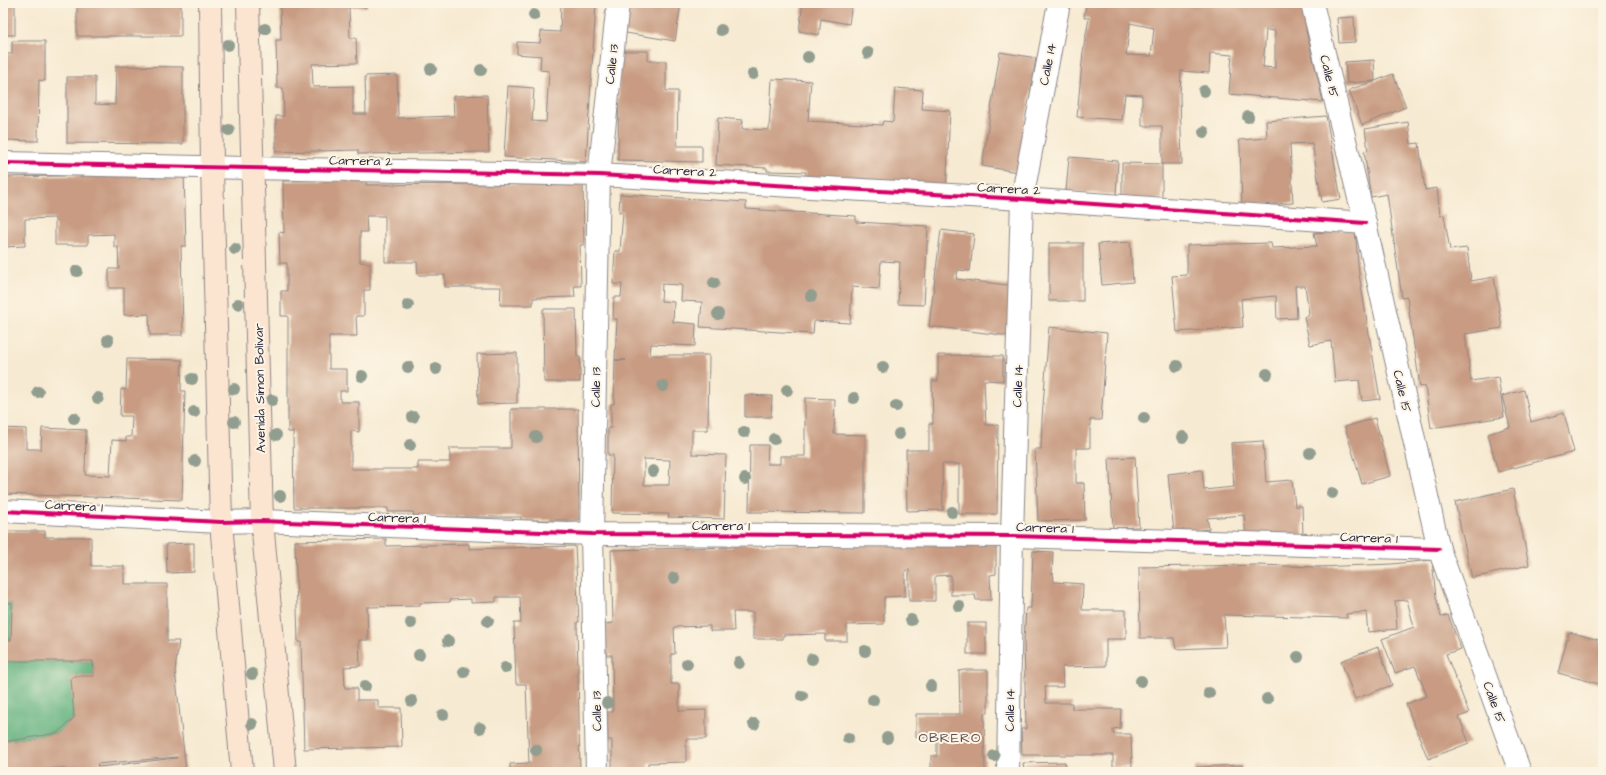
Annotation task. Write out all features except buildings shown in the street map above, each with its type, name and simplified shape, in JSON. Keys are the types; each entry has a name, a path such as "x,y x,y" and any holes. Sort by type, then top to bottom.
{"main road":[{"path":"210,3 212,168 222,522 242,772"},
{"name":"Avenida Simon Bolivar","path":"248,3 262,521 285,772"}],"street":[{"name":"Calle 13","path":"597,772 592,534 599,175 618,3"},
{"name":"Calle 14","path":"1008,772 1012,536 1022,199 1059,3"},
{"name":"Calle 15","path":"1312,3 1365,223 1439,549 1520,772"},
{"name":"Carrera 2","path":"3,163 599,175 1022,199 1365,223"},
{"name":"Carrera 1","path":"3,511 222,522 262,521 592,534 1012,536 1439,549"}],"green space":[{"path":"3,603 12,603 11,640 3,640"},
{"path":"3,661 93,661 94,676 74,676 74,718 57,733 3,741"},
{"path":"61,768 82,769 83,772 8,772"}],"cycle path":[{"path":"3,163 599,175 1022,199 1365,223"},
{"path":"3,511 221,522 262,521 592,534 1012,536 1439,549"}],"district":[{"name":"OBRERO","path":"950,737"}]}
